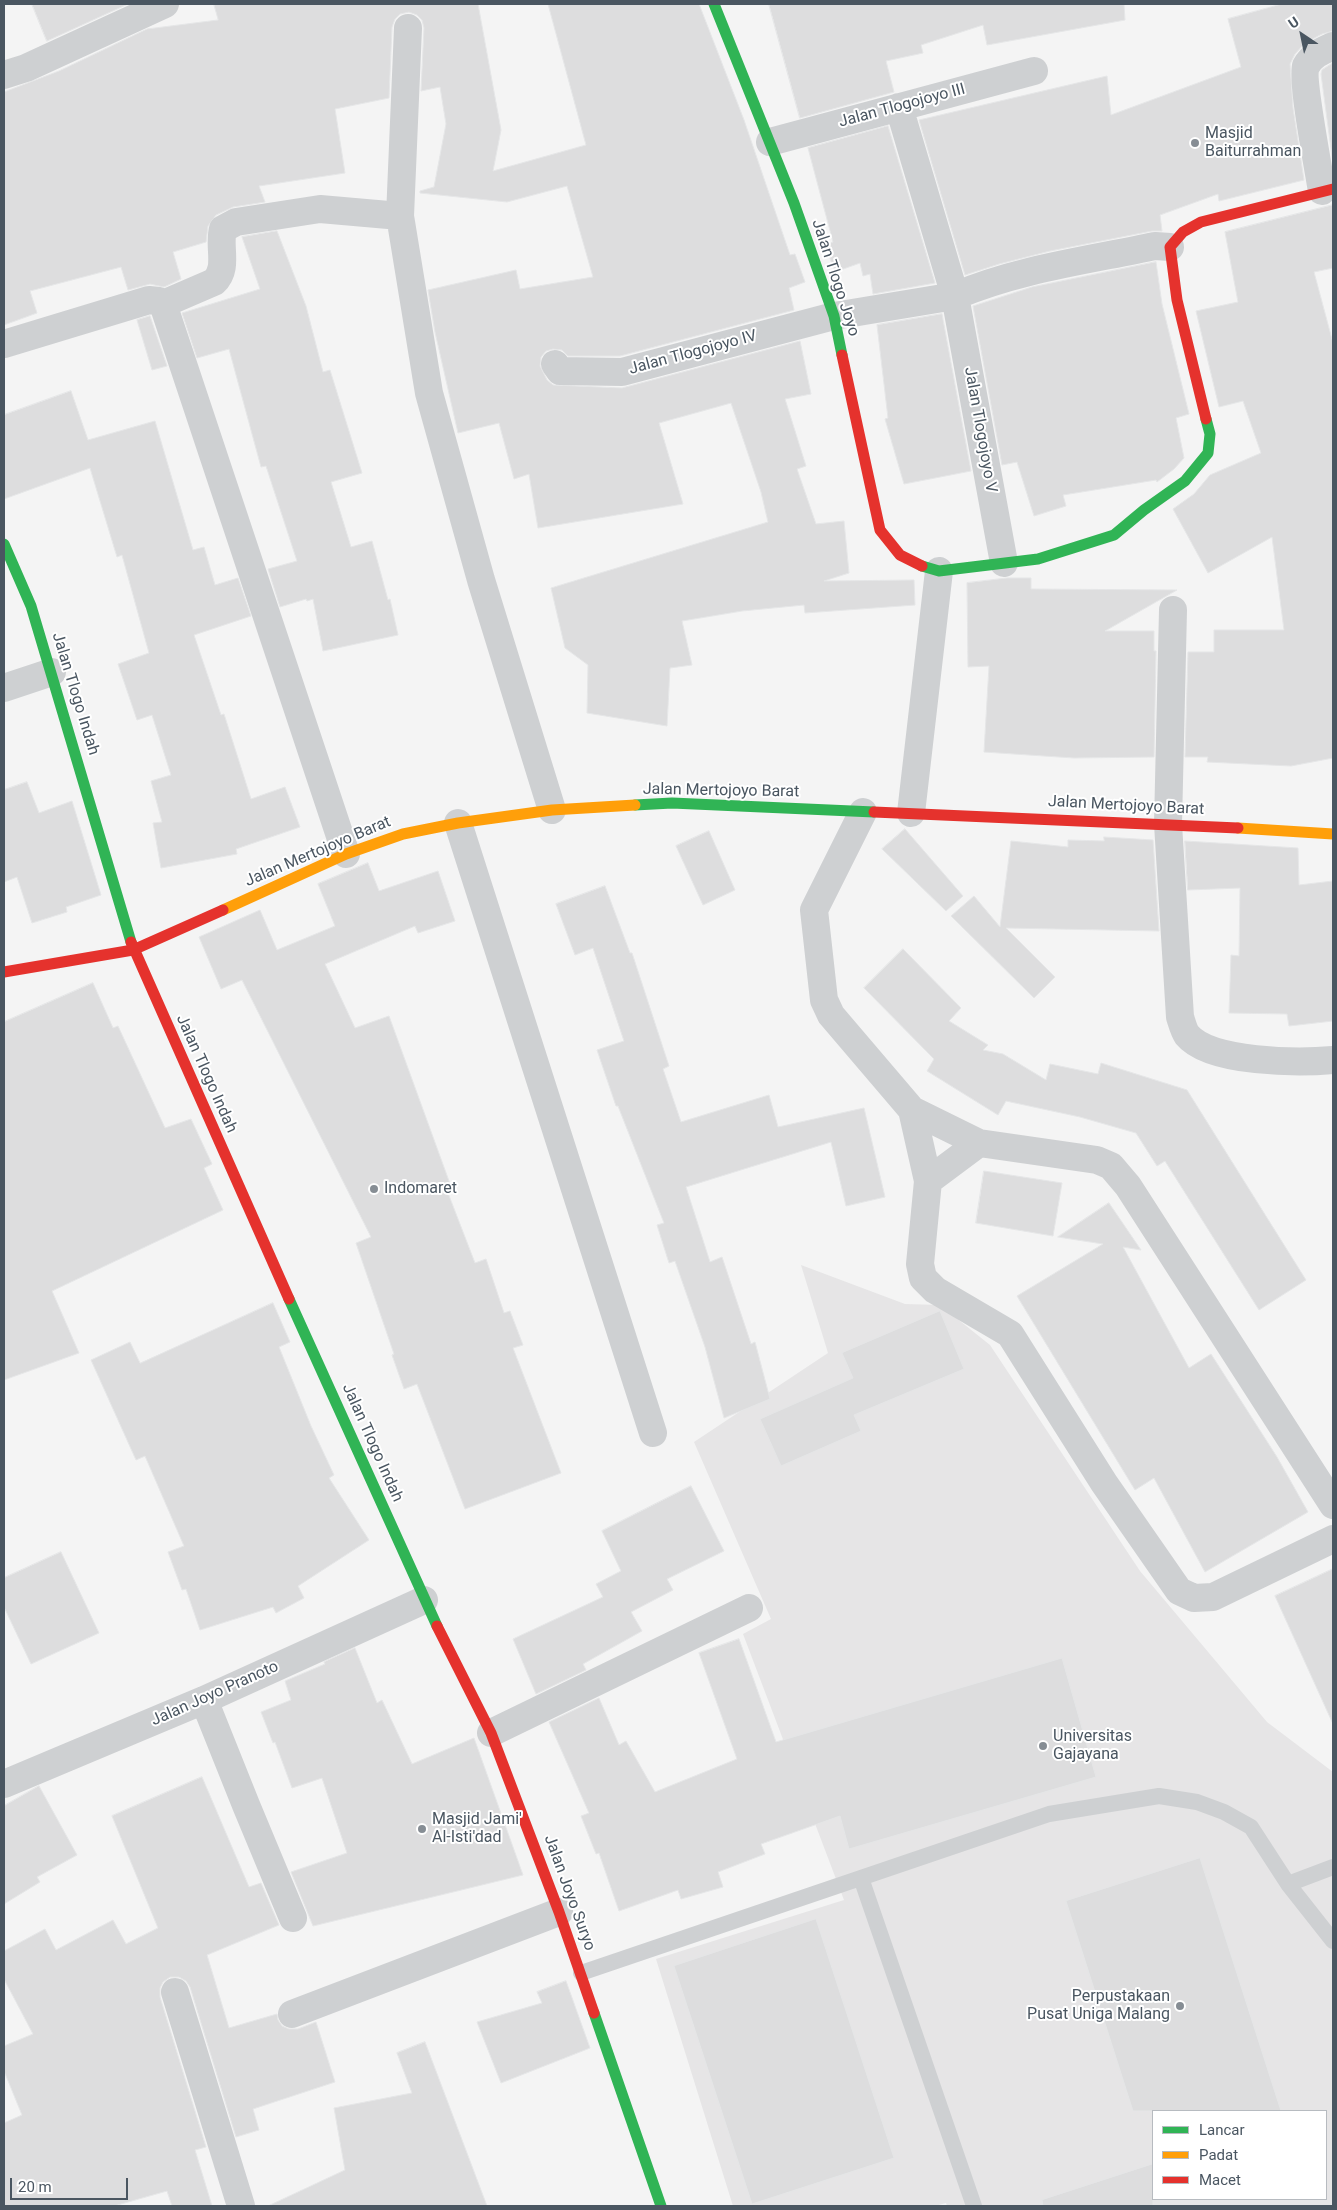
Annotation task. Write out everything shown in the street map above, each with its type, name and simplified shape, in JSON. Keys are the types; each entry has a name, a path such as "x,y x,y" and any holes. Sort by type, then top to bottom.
{"street":[{"path":"4,75 26,68 165,4"},
{"name":"Jalan Tlogo Joyo","path":"714,4 794,203 834,316 880,530 900,555 913,563 939,571"},
{"path":"408,28 400,216 429,393 482,580 552,810"},
{"path":"911,813 939,571 1038,559 1114,535 1144,510 1185,481 1208,453 1210,434 1178,300 1170,247 1185,229 1202,222 1327,190 1306,87 1305,68 1312,57 1333,46"},
{"name":"Jalan Tlogojoyo III","path":"770,142 1034,70"},
{"name":"Jalan Tlogojoyo V","path":"899,107 955,296 1004,563"},
{"path":"163,304 214,282 220,277 223,268 221,237 223,229 236,222 320,209 400,216"},
{"path":"834,316 955,296 974,288 1026,273 1155,246 1170,247"},
{"path":"4,344 149,300 159,301 163,304 346,854"},
{"name":"Jalan Tlogojoyo IV","path":"555,364 560,372 622,372 834,316"},
{"name":"Jalan Tlogo Indah","path":"4,544 31,606 52,672 133,950 424,1600"},
{"path":"1173,610 1168,824 1180,1017 1187,1035 1198,1044 1215,1051 1252,1059 1280,1061 1333,1060"},
{"path":"4,688 52,672"},
{"name":"Jalan Mertojoyo Barat","path":"4,972 133,950 346,854 403,834 458,823 552,810 672,803 1168,824 1333,834"},
{"path":"863,812 814,910 824,1000 830,1015 912,1110 979,1143 1096,1160 1111,1166 1128,1186 1333,1505"},
{"path":"458,823 653,1433"},
{"path":"912,1110 928,1181 920,1264 923,1278 935,1290 1010,1334 1104,1483 1179,1591 1194,1598 1213,1597 1333,1539"},
{"path":"928,1181 979,1143"},
{"name":"Jalan Joyo Pranoto","path":"4,1784 204,1700 424,1600"},
{"name":"Jalan Joyo Suryo","path":"424,1600 491,1733 581,1973 661,2206"},
{"path":"491,1733 749,1608"},
{"path":"204,1700 293,1918"},
{"path":"292,2014 559,1912"},
{"path":"175,1992 241,2206"}],"lane":[{"path":"581,1973 1049,1814 1159,1796 1198,1802 1224,1812 1251,1828 1288,1884 1333,1941"},
{"path":"1288,1884 1333,1867"},
{"path":"861,1878 974,2206"}],"shaded area":[{"name":"Universitas Gajayana","path":"801,1265 905,1304 940,1305 990,1345 1140,1571 1267,1722 1333,1772 1333,2206 947,2206 946,2203 935,2206 733,2206 656,1959 844,1900 743,1634 771,1619 694,1442 828,1353"}],"building":[{"path":"32,4 128,4 47,41"},
{"path":"214,4 478,4 501,130 493,171 586,145 548,4 699,4 744,120 790,255 795,254 805,282 789,288 794,310 620,356 568,356 562,350 553,349 546,351 541,357 540,366 547,380 553,385 622,388 800,341 811,394 785,399 806,466 797,469 816,524 844,521 849,573 824,581 914,580 915,605 805,613 804,605 742,611 682,621 692,665 670,668 667,726 587,713 588,665 565,648 551,588 768,522 761,492 731,403 659,423 683,504 538,528 529,474 514,479 499,423 458,433 435,332 428,290 516,270 520,289 593,277 567,186 507,202 420,193 420,191 434,187 446,124 440,87 421,91 424,28 422,20 417,15 409,12 400,14 395,19 392,27 389,98 335,109 345,173 259,186 265,202 233,207 216,215 208,226 206,242 173,252 181,279 164,287 150,284 128,290 121,267 30,291 37,313 4,325 4,92 59,71 147,29 218,20"},
{"path":"769,4 1124,4 1125,20 987,45 983,25 921,45 923,53 886,61 894,92 800,118"},
{"path":"1282,4 1333,4 1333,31 1322,34 1305,43 1295,54 1290,64 1293,108 1304,180 1219,201 1218,194 1160,215 1162,231 1152,231 1050,251 965,275 919,120 1107,76 1111,115 1241,67 1228,19"},
{"path":"1333,63 1333,164 1321,74 1322,70"},
{"path":"888,126 935,283 873,294 870,274 863,276 860,263 835,272 825,245 833,242 808,148"},
{"path":"1333,205 1333,268 1314,272 1333,343 1333,758 1291,766 1207,762 1208,757 1185,757 1188,652 1214,652 1214,630 1284,630 1272,537 1208,573 1173,509 1194,494 1210,475 1261,453 1243,401 1219,407 1196,311 1238,302 1225,232"},
{"path":"277,231 306,306 323,372 330,370 362,473 331,482 351,547 372,541 388,600 390,599 398,635 323,651 313,599 307,601 306,599 280,607 268,569 297,561 266,466 261,467 229,349 197,358 182,313 260,289 242,237"},
{"path":"1156,262 1162,304 1189,414 1176,418 1184,458 1174,469 1157,482 1156,480 1063,495 1066,506 1034,516 1017,462 1002,465 973,306 1032,287"},
{"path":"942,314 971,471 904,484 885,419 888,418 877,325"},
{"path":"150,316 167,366 152,370 137,320"},
{"path":"71,391 88,440 155,421 193,550 204,547 215,585 238,578 251,616 194,635 221,715 224,714 251,799 285,787 300,827 236,849 237,854 161,868 153,823 162,822 151,781 171,775 152,715 137,720 118,664 149,653 122,555 117,557 90,468 4,499 4,415"},
{"path":"1007,578 1031,578 1031,589 1177,590 1105,631 1154,631 1154,651 1156,651 1154,757 1074,758 984,752 989,666 968,667 967,583"},
{"path":"27,782 39,813 72,801 101,895 66,907 67,912 32,923 17,877 4,882 4,790"},
{"path":"905,829 963,896 946,911 882,849"},
{"path":"709,831 735,890 703,905 676,846"},
{"path":"1104,837 1153,840 1159,931 1006,928 1055,977 1034,998 951,916 974,896 1000,927 1011,841 1068,847 1068,840 1104,841"},
{"path":"1185,841 1298,848 1299,885 1333,881 1333,1021 1289,1026 1287,1014 1229,1013 1231,955 1239,956 1240,888 1188,890"},
{"path":"368,863 379,891 438,871 455,921 418,933 415,926 325,964 355,1028 389,1016 453,1192 448,1193 475,1263 486,1259 504,1313 510,1311 523,1345 513,1348 561,1473 465,1509 417,1384 404,1389 392,1355 394,1354 356,1243 371,1237 242,980 221,989 199,937 260,910 277,950 335,926 318,884"},
{"path":"605,886 630,953 632,953 669,1066 663,1069 681,1122 769,1095 778,1127 864,1108 885,1197 846,1206 831,1142 686,1187 710,1262 722,1257 751,1344 755,1342 770,1399 724,1418 705,1347 675,1261 669,1263 657,1225 664,1223 618,1106 616,1106 597,1050 624,1041 593,948 575,955 556,904"},
{"path":"903,949 961,1008 949,1021 988,1045 983,1050 1003,1054 1046,1080 1050,1064 1098,1074 1101,1063 1187,1090 1306,1280 1259,1310 1165,1161 1157,1166 1136,1133 1080,1117 1006,1101 998,1115 927,1071 934,1059 864,988"},
{"path":"93,983 113,1028 118,1026 165,1128 191,1119 212,1164 204,1168 223,1210 52,1291 79,1353 4,1380 4,1022"},
{"path":"984,1171 1062,1183 1053,1236 976,1223"},
{"path":"1109,1203 1141,1250 1123,1247 1189,1368 1211,1354 1277,1457 1308,1512 1205,1572 1154,1478 1135,1490 1017,1296 1103,1244 1058,1237"},
{"path":"273,1303 290,1342 279,1347 311,1426 334,1475 329,1478 369,1540 298,1586 304,1598 276,1613 273,1607 200,1630 186,1589 182,1590 168,1552 184,1546 145,1456 136,1460 91,1360 130,1342 140,1363"},
{"path":"940,1311 964,1369 854,1415 861,1431 781,1466 760,1419 853,1378 842,1353"},
{"path":"691,1486 724,1551 667,1579 673,1590 631,1612 642,1631 583,1664 586,1670 536,1694 513,1639 603,1597 596,1584 621,1571 602,1531"},
{"path":"61,1552 99,1633 31,1664 4,1607 4,1578"},
{"path":"1333,1569 1333,1724 1275,1596"},
{"path":"739,1639 776,1742 1062,1658 1096,1777 849,1849 840,1816 761,1844 765,1854 718,1872 723,1887 681,1899 678,1890 619,1911 599,1853 596,1854 581,1816 589,1813 549,1722 599,1698 619,1745 626,1741 655,1792 737,1759 699,1653"},
{"name":"Masjid Jami' Al-Isti'dad","path":"355,1648 377,1703 382,1700 412,1764 474,1738 523,1875 313,1926 291,1872 347,1853 322,1778 292,1788 275,1742 273,1743 261,1712 291,1700 285,1681 325,1664 324,1662"},
{"path":"202,1777 249,1887 261,1883 279,1925 207,1955 229,2028 277,2014 282,2026 289,2029 298,2029 316,2022 335,2082 253,2109 259,2130 236,2137 190,1987 186,1981 179,1977 170,1977 163,1982 160,1988 160,1997 206,2147 195,2150 212,2206 172,2206 167,2191 114,2206 4,2206 4,2123 22,2115 4,2071 4,2046 33,2034 4,1979 4,1951 45,1929 56,1950 113,1920 126,1944 158,1928 112,1816"},
{"path":"39,1786 77,1855 37,1877 40,1882 4,1904 4,1806"},
{"path":"1200,1858 1281,2110 1133,2111 1066,1901"},
{"path":"816,1919 894,2158 752,2204 674,1966"},
{"path":"566,1981 590,2048 501,2083 477,2022 542,2003 537,1992"},
{"path":"425,2042 487,2206 268,2206 345,2170 334,2108 412,2093 397,2053"},
{"path":"1152,2164 1153,2206 1043,2206 1042,2200"}],"traffic: fast":[{"path":"714,4 794,203 834,316 842,355"},
{"path":"922,566 939,571 1038,559 1114,535 1144,510 1185,481 1208,453 1210,434 1206,419"},
{"path":"4,544 31,606 131,942"},
{"path":"635,805 672,803 874,812"},
{"path":"289,1299 437,1626"},
{"path":"594,2013 661,2206"}],"traffic: slow":[{"path":"223,910 346,854 403,834 458,823 552,810 635,805"},
{"path":"1238,828 1333,834"}],"traffic: jam":[{"path":"1206,419 1177,300 1170,247 1183,232 1201,222 1333,189"},
{"path":"842,355 880,530 900,555 922,566"},
{"path":"874,812 1238,828"},
{"path":"4,972 133,950 223,910"},
{"path":"131,942 289,1299"},
{"path":"437,1626 491,1733 559,1912 594,2013"}],"place":[{"name":"Masjid Baiturrahman","path":"1195,143"},
{"name":"Indomaret","path":"374,1189"},
{"name":"Universitas Gajayana","path":"1043,1746"},
{"name":"Masjid Jami' Al-Isti'dad","path":"422,1829"},
{"name":"Perpustakaan Pusat Uniga Malang","path":"1180,2006"}]}
